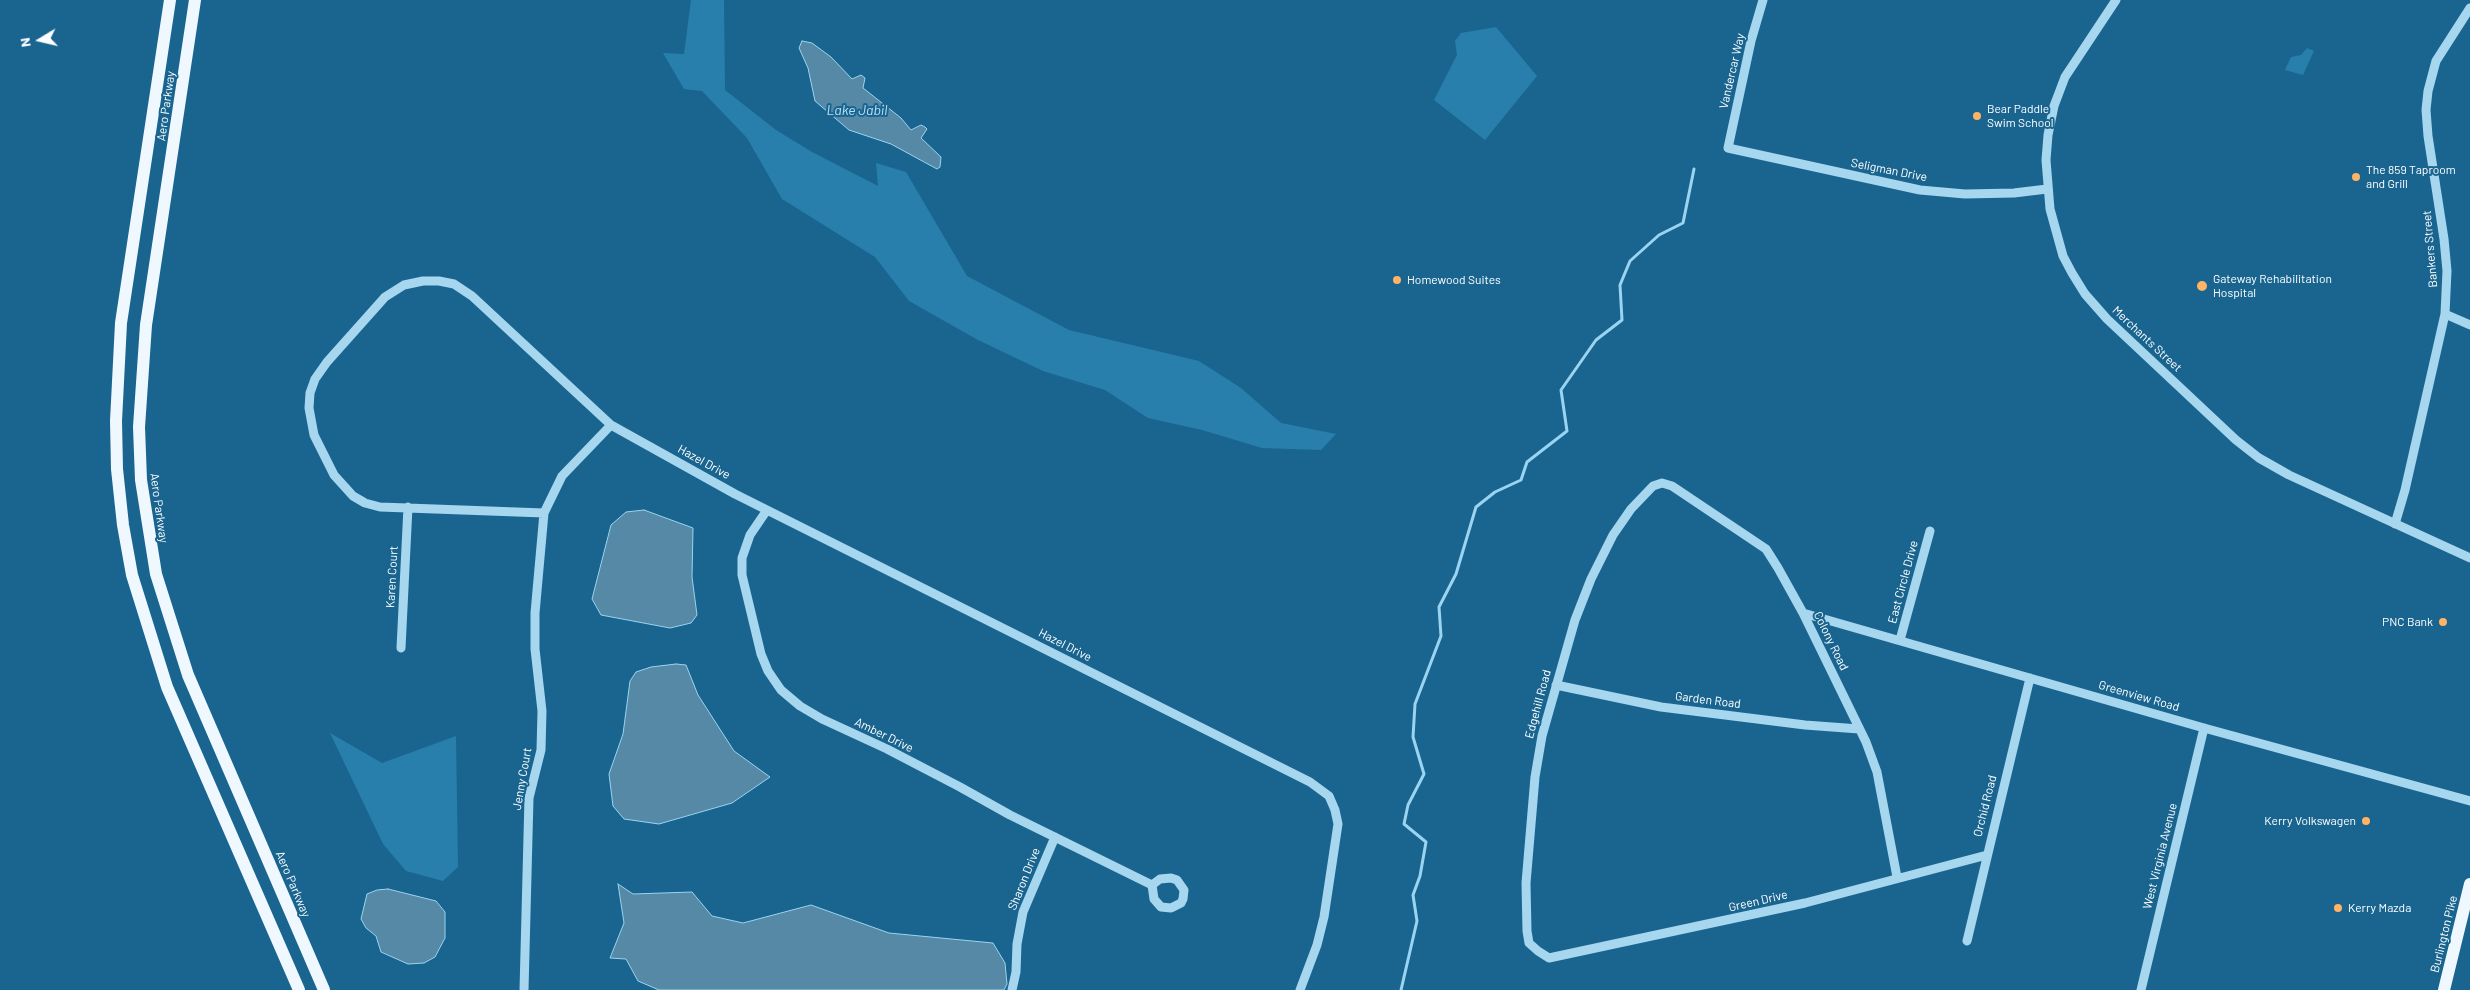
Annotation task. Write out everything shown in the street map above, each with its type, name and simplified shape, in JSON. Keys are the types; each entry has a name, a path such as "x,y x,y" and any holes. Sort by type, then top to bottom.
{"main road":[{"name":"Aero Parkway","path":"170,0 121,323 116,421 123,525 132,575 167,687 299,990"},
{"name":"Aero Parkway","path":"195,0 146,325 139,427 140,480 156,574 188,675 324,990"},
{"name":"Burlington Pike","path":"2444,990 2470,884"}],"street":[{"name":"Vandercar Way","path":"1728,148 1751,41 1763,0"},
{"name":"Merchants Street","path":"2116,0 2065,77 2054,106 2048,135 2047,189 2053,225 2063,256 2085,294 2107,319 2236,440 2260,458 2289,474 2470,558"},
{"name":"Bankers Street","path":"2395,524 2405,490 2445,314 2447,271 2426,110 2428,91 2436,61 2470,8"},
{"name":"Seligman Drive","path":"1728,148 1920,190 1965,194 2014,193 2047,189"},
{"name":"Hazel Drive","path":"544,513 380,506 365,503 353,496 342,486 314,435 309,408 310,393 327,362 385,297 404,285 423,281 440,281 454,284 472,296 611,424 767,510 1310,782 1329,796 1338,824 1324,917 1317,945 1300,990"},
{"path":"2445,314 2470,325"},
{"path":"544,513 562,476 611,424"},
{"name":"Colony Road","path":"1653,486 1662,483 1672,486 1766,549 1803,612 1860,729 1877,772 1897,877"},
{"name":"Edgehill Road","path":"1535,949 1529,942 1526,932 1526,883 1535,777 1542,736 1575,620 1591,580 1613,535 1630,509 1653,486"},
{"name":"Karen Court","path":"401,648 408,507"},
{"name":"Amber Drive","path":"767,510 750,535 742,558 742,575 761,654 768,671 781,690 800,706 822,719 919,766 1152,885"},
{"name":"Jenny Court","path":"524,990 529,798 541,750 542,711 535,649 535,613 544,513"},
{"name":"East Circle Drive","path":"1900,640 1930,531"},
{"name":"Greenview Road","path":"1803,612 2204,728 2470,800"},
{"name":"Orchid Road","path":"1967,941 2030,678"},
{"name":"Garden Road","path":"1556,685 1661,707 1805,725 1860,729"},
{"name":"West Virginia Avenue","path":"2141,990 2204,728"},
{"name":"Sharon Drive","path":"1012,990 1023,912 1055,837"},
{"name":"Green Drive","path":"1535,949 1549,958 1559,956 1805,903 1897,877 1987,855"}],"shaded area":[{"path":"691,0 724,0 725,90 776,130 812,152 878,186 876,163 906,172 967,276 1069,330 1199,361 1241,388 1281,423 1336,434 1321,450 1262,448 1202,430 1148,418 1105,390 1043,371 978,340 909,301 875,257 782,199 747,138 702,91 684,89 663,53 684,54"},
{"path":"1496,27 1537,76 1485,140 1434,100 1457,55 1455,41 1461,33"},
{"path":"2307,48 2314,51 2303,75 2285,70 2291,57 2301,55"},
{"path":"330,733 382,763 456,736 458,867 443,881 406,871 383,844"}],"water":[{"name":"Lake Jabil","path":"802,41 812,43 831,57 852,79 861,75 865,78 863,88 901,118 911,130 921,125 925,127 927,129 921,138 941,157 940,167 937,169 891,144 849,130 815,101 808,68 799,48"},
{"path":"644,510 693,528 692,577 697,615 691,623 670,628 601,615 592,599 611,525 626,512"},
{"path":"676,664 686,665 698,695 734,751 770,777 732,803 659,824 624,819 613,806 609,774 623,734 630,681 636,672 651,667"},
{"path":"618,884 633,894 692,892 712,916 743,923 811,905 889,933 993,943 1005,963 1007,984 1004,990 659,990 638,981 626,959 610,958 624,923"},
{"path":"388,889 436,901 445,912 445,938 435,957 424,963 408,964 381,952 376,936 366,928 361,919 367,894 377,890"}],"waterway":[{"path":"1401,990 1417,921 1413,895 1420,876 1426,842 1404,824 1408,805 1424,774 1413,737 1415,704 1441,636 1439,607 1456,574 1476,507 1495,492 1521,480 1527,462 1567,431 1561,390 1596,340 1622,320 1620,285 1630,261 1659,235 1683,223 1694,169"}],"place":[{"name":"Bear Paddle Swim School","path":"1977,116"},
{"name":"The 859 Taproom and Grill","path":"2356,177"},
{"name":"Homewood Suites","path":"1397,280"},
{"name":"Gateway Rehabilitation Hospital","path":"2202,286"},
{"name":"PNC Bank","path":"2443,622"},
{"name":"Kerry Volkswagen","path":"2366,821"},
{"name":"Kerry Mazda","path":"2338,908"}]}
